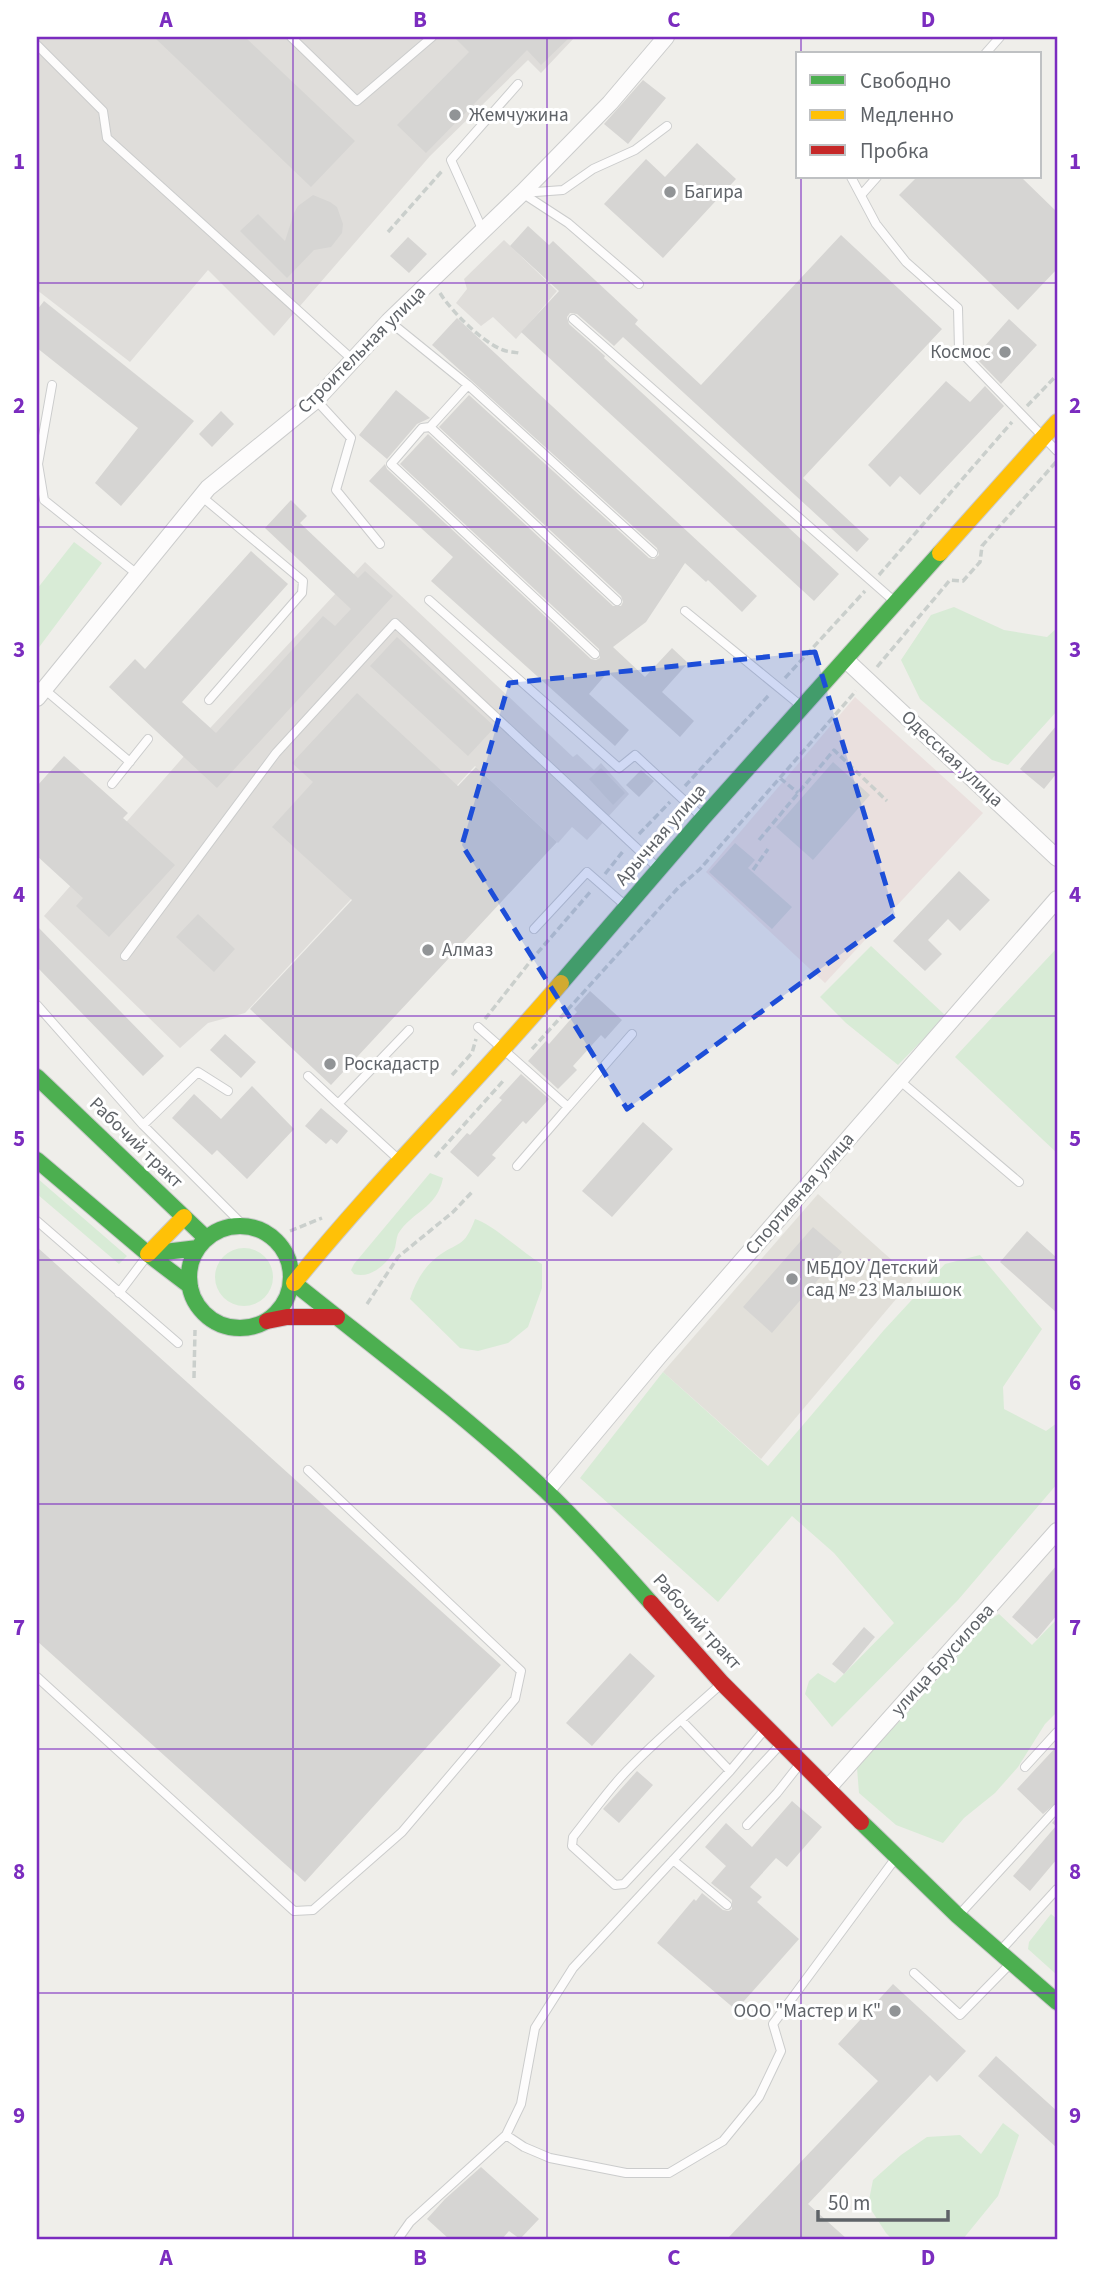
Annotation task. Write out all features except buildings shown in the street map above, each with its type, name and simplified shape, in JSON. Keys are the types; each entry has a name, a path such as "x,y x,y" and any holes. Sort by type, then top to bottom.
{"main road":[{"name":"Арычная улица","path":"294,1283 400,1160 503,1051 703,818 1057,422"},
{"name":"Рабочий тракт","path":"37,1077 184,1217 202,1243"},
{"path":"37,1160 190,1286"},
{"path":"148,1254 184,1217"},
{"path":"148,1254 202,1243 218,1231 244,1226 266,1233 283,1248 289,1260 294,1283 278,1312 267,1321"},
{"path":"202,1243 189,1273 190,1286 194,1300 213,1321 240,1328 294,1317 337,1317"},
{"path":"283,1248 324,1246"},
{"name":"Рабочий тракт","path":"294,1283 480,1431 546,1491 590,1534 781,1744 958,1916 1057,2002"}],"street":[{"name":"Строительная улица","path":"40,694 208,488 316,400 389,320 522,193 610,103 666,37"},
{"name":"Одесская улица","path":"846,660 1057,858"},
{"name":"Спортивная улица","path":"546,1491 659,1356 1057,899"},
{"name":"улица Брусилова","path":"828,1788 1056,1534"}],"lane":[{"path":"291,37 357,101 432,37"},
{"path":"987,52 1000,37"},
{"path":"37,45 103,111 107,138 353,360"},
{"path":"483,231 451,160 518,83"},
{"path":"522,193 563,190 593,169 635,150 667,126"},
{"path":"852,178 876,224 906,262 958,308 959,350 1057,451"},
{"path":"862,194 876,178"},
{"path":"522,193 568,223 639,284"},
{"path":"573,319 896,603"},
{"path":"389,320 468,385 653,553"},
{"path":"52,385 38,464 44,500 137,574"},
{"path":"468,385 430,427 422,428 391,464 595,654"},
{"path":"316,400 351,438 336,491 380,544"},
{"path":"430,427 617,601"},
{"path":"201,496 303,581 302,593 209,700"},
{"path":"429,600 619,768 635,755 703,818"},
{"path":"685,611 803,707"},
{"path":"125,956 276,753 394,623 659,869"},
{"path":"40,694 130,762"},
{"path":"112,784 148,739"},
{"path":"534,929 587,872 627,907"},
{"path":"37,1005 143,1125 244,1226"},
{"path":"478,1027 568,1107"},
{"path":"338,1104 410,1030"},
{"path":"517,1166 632,1034"},
{"path":"143,1125 198,1072 228,1091"},
{"path":"307,1076 400,1160"},
{"path":"899,1080 1019,1182"},
{"path":"37,1221 178,1343"},
{"path":"119,1293 148,1254"},
{"path":"37,1677 294,1911 313,1910 402,1832 515,1699 521,1671 308,1470"},
{"path":"723,1683 621,1777 573,1837 572,1846 615,1885 624,1884 730,1771 766,1727"},
{"path":"681,1721 730,1771"},
{"path":"1024,1768 1057,1732"},
{"path":"398,2239 410,2222 506,2135 521,2104 535,2028 573,1968 781,1744"},
{"path":"747,1825 800,1763"},
{"path":"958,1916 1057,1808"},
{"path":"506,2135 524,2147 550,2158 626,2173 669,2173 723,2141 759,2097 780,2052 773,2024 897,1856"},
{"path":"673,1860 727,1905"},
{"path":"914,1973 960,2015 1057,1889"}],"path":[{"path":"388,232 451,160"},
{"path":"432,279 447,304 483,338 502,350 519,354"},
{"path":"1020,414 1057,375"},
{"path":"435,1157 678,888 700,869 950,580 963,581 980,562 982,546 1057,460"},
{"path":"759,840 834,750 887,801"},
{"path":"780,778 798,793"},
{"path":"752,870 768,849"},
{"path":"367,1304 398,1257 453,1212 473,1191"}],"highlighted area":[{"path":"815,652 895,915 627,1109 462,845 509,683"}],"shaded area":[{"path":"37,37 575,37 541,73 528,60 430,156 274,336 208,270 130,362 37,290"},
{"path":"504,240 557,291 516,339 493,317 481,326 456,303 467,289 464,279"},
{"path":"365,562 573,757 577,754 594,770 601,763 629,794 587,840 572,827 558,843 475,766 245,1013 208,1023 180,1048 44,916 185,755"},
{"path":"855,697 983,813 825,983 706,872"},
{"path":"818,1194 913,1279 761,1459 663,1372"}],"green space":[{"path":"74,542 102,563 37,650 37,589"},
{"path":"954,607 1004,630 1047,637 1057,628 1057,711 1008,765 992,760 920,699 901,660 931,615"},
{"path":"871,946 946,1016 898,1065 846,1023 820,997"},
{"path":"1057,948 1057,1153 955,1057"},
{"path":"430,1173 443,1178 440,1188 430,1203 398,1234 391,1256 372,1273 354,1274 351,1270 354,1264"},
{"path":"37,1178 127,1256 119,1264 37,1194"},
{"path":"475,1219 490,1226 542,1264 542,1288 528,1327 508,1343 478,1351 460,1348 410,1299 428,1266 464,1240"},
{"path":"238,1248 250,1248 265,1256 273,1271 273,1283 265,1298 250,1306 238,1306 223,1298 215,1283 215,1271 223,1256"},
{"path":"980,1255 1042,1329 1003,1387 1004,1409 1046,1431 1057,1423 1057,1484 958,1600 832,1727 805,1694 809,1681 818,1673 835,1683 894,1623 834,1553 792,1516 718,1602 580,1478 663,1372 768,1466 884,1330 945,1264"},
{"path":"999,1614 1032,1645 1057,1619 1057,1712 1045,1724 1018,1767 995,1793 964,1818 943,1843 896,1825 859,1793 857,1768 954,1661 985,1622"},
{"path":"1051,1914 1057,1919 1057,1975 1028,1949 1029,1942"},
{"path":"1003,2123 1019,2135 998,2196 963,2239 892,2239 886,2233 868,2205 873,2180 901,2155 927,2137 960,2135 981,2154"}],"traffic: fast":[{"path":"561,983 703,818 940,553"},
{"path":"37,1077 206,1238"},
{"path":"37,1160 190,1286"},
{"path":"240,1226 259,1230 276,1241 287,1258 291,1277 287,1296 276,1313 259,1324 240,1328 221,1324 204,1313 193,1296 189,1277 193,1258 204,1241 221,1230 240,1226"},
{"path":"148,1254 198,1248"},
{"path":"294,1283 422,1384 515,1463 573,1518 651,1603"},
{"path":"861,1822 958,1916 1057,2002"}],"traffic: slow":[{"path":"940,553 1057,422"},
{"path":"294,1283 561,983"},
{"path":"148,1254 184,1217"}],"traffic: jam":[{"path":"267,1321 287,1317 337,1317"},
{"path":"651,1603 722,1683 861,1822"}],"place":[{"name":"Жемчужина","path":"455,115"},
{"name":"Багира","path":"670,192"},
{"name":"Космос","path":"1005,352"},
{"name":"Алмаз","path":"428,950"},
{"name":"Роскадастр","path":"330,1064"},
{"name":"МБДОУ Детский сад № 23 Малышок","path":"792,1279"},
{"name":"ООО \"Мастер и К\"","path":"895,2011"}]}
